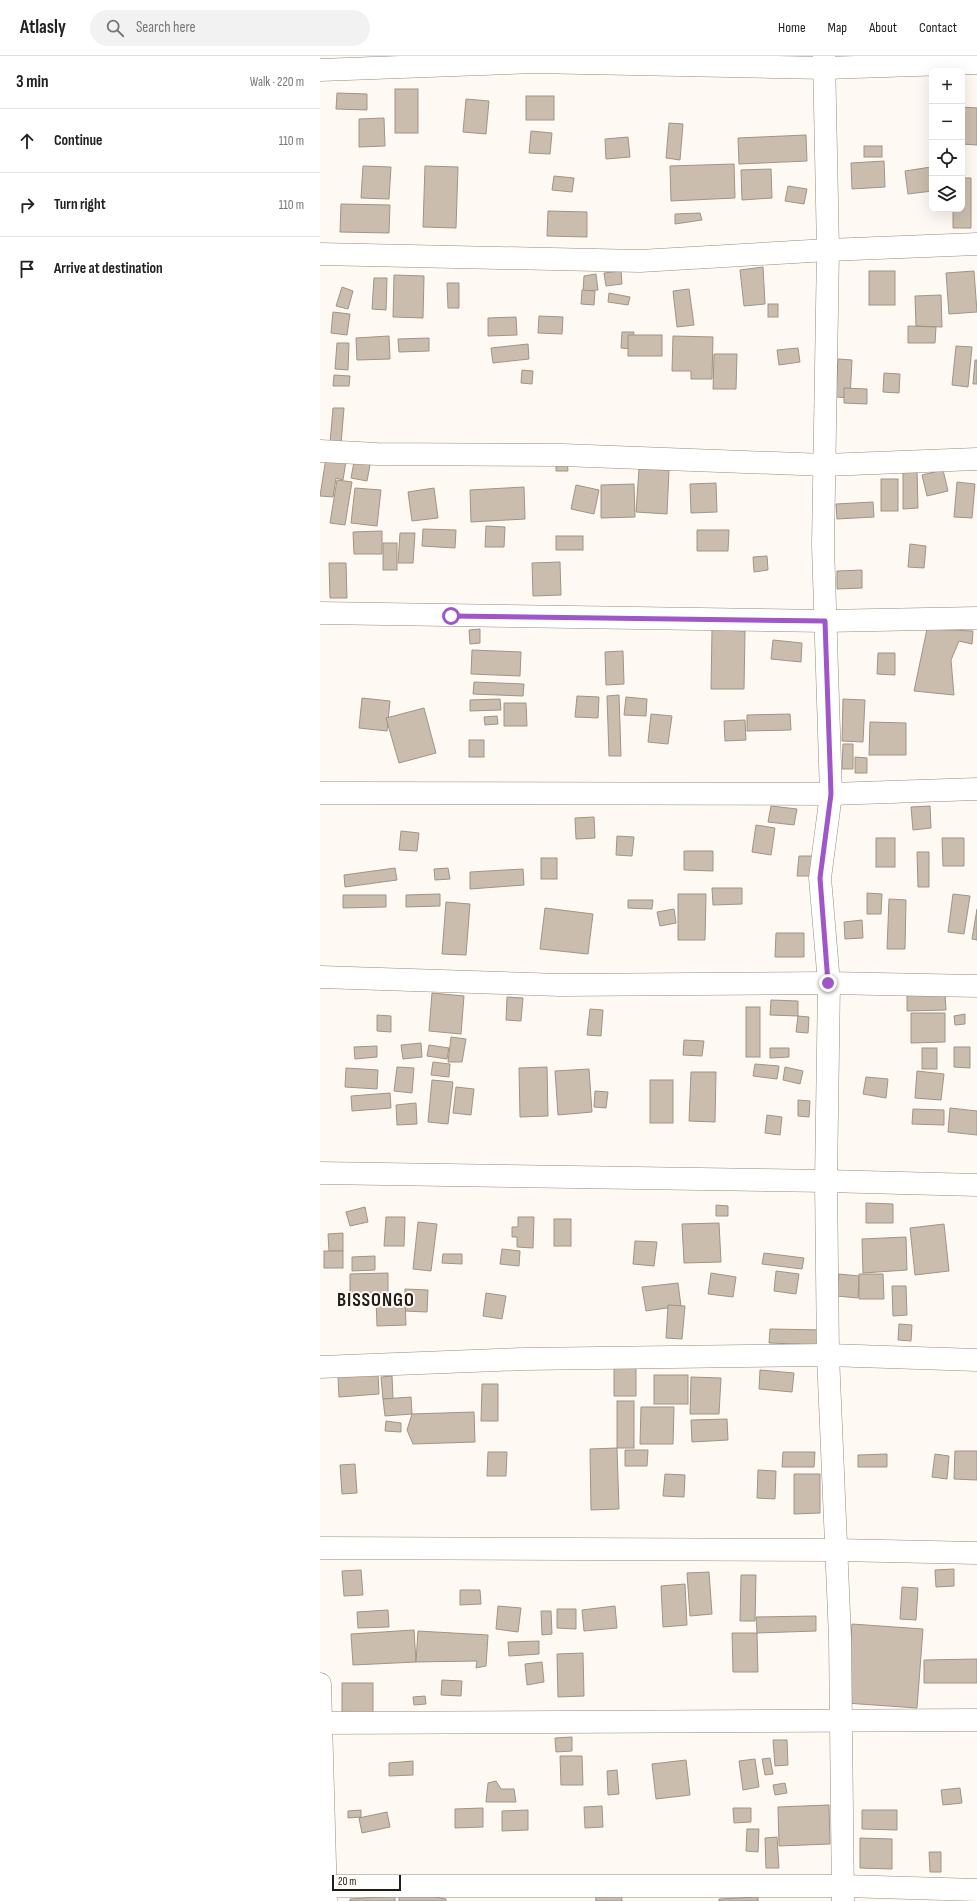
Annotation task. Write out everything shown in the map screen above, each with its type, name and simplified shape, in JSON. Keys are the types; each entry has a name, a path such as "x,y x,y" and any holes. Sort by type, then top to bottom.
{"street":[{"path":"320,70 534,62 977,63"},
{"path":"825,62 828,250 823,545 831,794 820,878 828,983 826,1181 828,1355 837,1550 843,1894"},
{"path":"320,254 640,261 828,250 977,244"},
{"path":"320,451 377,454 562,455 825,464 977,459"},
{"path":"320,614 825,621 977,618"},
{"path":"320,793 831,794 977,789"},
{"path":"320,977 560,985 828,983 977,986"},
{"path":"320,1173 826,1181 977,1185"},
{"path":"320,1366 524,1359 828,1355 977,1360"},
{"path":"320,1548 837,1550 977,1553"},
{"path":"320,1684 324,1891 843,1894 977,1890"},
{"path":"321,1723 977,1720"}],"building":[{"path":"395,89 418,89 418,133 395,133"},
{"path":"337,93 367,94 367,110 336,109"},
{"path":"526,96 554,96 554,120 526,120"},
{"path":"466,99 489,101 486,134 463,132"},
{"path":"965,107 977,108 977,145 965,144"},
{"path":"384,118 385,146 359,147 359,119"},
{"path":"669,123 683,124 680,160 666,158"},
{"path":"531,131 552,133 550,154 529,153"},
{"path":"806,135 807,161 739,164 738,138"},
{"path":"628,137 630,157 606,159 605,139"},
{"path":"864,146 882,146 882,157 864,157"},
{"path":"884,161 885,187 852,189 851,163"},
{"path":"734,164 735,198 671,201 670,166"},
{"path":"363,166 391,167 389,199 361,198"},
{"path":"425,166 458,167 456,228 423,227"},
{"path":"929,167 929,191 908,194 905,171"},
{"path":"771,169 772,198 742,200 741,170"},
{"path":"554,176 574,178 572,192 552,190"},
{"path":"965,178 971,178 971,228 953,228 953,212 965,212"},
{"path":"788,186 807,189 804,204 785,201"},
{"path":"341,204 390,205 389,233 340,232"},
{"path":"548,211 587,212 587,237 547,236"},
{"path":"700,213 702,220 675,224 675,214"},
{"path":"763,267 765,304 744,306 740,270"},
{"path":"621,271 622,284 606,286 604,273"},
{"path":"869,271 895,271 895,305 869,305"},
{"path":"974,271 977,312 949,314 946,273"},
{"path":"596,274 598,290 583,291 584,276"},
{"path":"394,275 424,276 423,318 393,317"},
{"path":"374,278 387,278 386,310 372,309"},
{"path":"447,283 459,283 459,308 448,308"},
{"path":"342,287 353,291 348,309 336,306"},
{"path":"689,289 694,325 677,327 673,291"},
{"path":"582,290 595,291 594,305 581,304"},
{"path":"609,293 630,297 628,305 608,302"},
{"path":"941,295 942,327 916,326 915,296"},
{"path":"768,304 778,304 778,317 768,317"},
{"path":"333,312 350,314 347,335 331,333"},
{"path":"539,316 563,317 562,334 538,333"},
{"path":"516,317 517,335 488,336 488,318"},
{"path":"908,326 936,327 935,343 908,343"},
{"path":"622,332 634,332 632,349 621,348"},
{"path":"628,335 662,335 662,356 628,356"},
{"path":"389,336 390,359 357,360 356,338"},
{"path":"673,336 713,337 712,379 691,379 691,371 672,371"},
{"path":"429,338 429,351 399,352 398,339"},
{"path":"337,343 349,343 348,370 335,369"},
{"path":"528,344 529,359 493,363 491,348"},
{"path":"956,346 972,347 968,387 952,385"},
{"path":"798,348 800,362 779,365 777,350"},
{"path":"714,354 737,354 736,389 713,389"},
{"path":"838,359 852,360 850,398 836,397"},
{"path":"975,360 977,360 977,384 973,384"},
{"path":"522,370 533,371 532,384 521,383"},
{"path":"884,373 900,374 899,393 883,392"},
{"path":"334,375 350,376 349,386 333,386"},
{"path":"844,388 867,389 867,404 844,403"},
{"path":"333,408 344,408 341,444 330,443"},
{"path":"326,458 346,461 343,480 336,478 333,497 320,496"},
{"path":"556,461 567,461 568,471 556,471"},
{"path":"354,462 370,465 367,481 351,478"},
{"path":"903,468 917,468 918,508 903,509"},
{"path":"639,469 669,470 667,514 636,512"},
{"path":"943,470 948,491 927,496 922,475"},
{"path":"881,479 898,479 898,511 881,511"},
{"path":"337,480 352,482 345,525 330,523"},
{"path":"957,482 975,484 972,518 954,517"},
{"path":"716,483 717,512 691,513 690,484"},
{"path":"634,484 635,517 601,518 601,485"},
{"path":"576,485 599,490 594,514 571,509"},
{"path":"524,487 525,519 471,522 470,490"},
{"path":"355,488 381,490 377,526 351,523"},
{"path":"434,488 438,518 412,521 408,492"},
{"path":"873,502 874,517 837,519 836,504"},
{"path":"486,526 505,527 504,547 485,547"},
{"path":"423,529 456,530 455,548 422,546"},
{"path":"697,530 729,530 728,551 697,551"},
{"path":"382,531 382,554 354,554 353,532"},
{"path":"400,533 415,533 413,563 398,563"},
{"path":"556,536 583,536 583,550 556,550"},
{"path":"383,543 397,543 397,570 383,570"},
{"path":"910,544 926,546 924,568 908,567"},
{"path":"767,556 768,570 754,572 753,557"},
{"path":"560,562 561,595 533,596 532,563"},
{"path":"329,563 346,563 347,598 330,598"},
{"path":"862,570 862,588 837,589 837,571"},
{"path":"480,629 480,643 470,644 469,630"},
{"path":"927,629 973,631 972,644 959,641 951,660 954,695 914,691"},
{"path":"712,630 745,631 744,689 711,689"},
{"path":"773,640 802,643 801,662 771,659"},
{"path":"472,650 521,652 520,676 471,674"},
{"path":"623,651 624,684 606,685 605,652"},
{"path":"878,653 895,653 895,675 877,674"},
{"path":"474,682 524,684 523,696 473,694"},
{"path":"619,695 621,756 609,756 607,696"},
{"path":"577,696 599,697 598,718 575,717"},
{"path":"626,697 647,699 646,716 624,715"},
{"path":"362,698 390,701 387,731 359,728"},
{"path":"500,699 501,710 470,711 470,700"},
{"path":"843,699 865,700 863,742 842,741"},
{"path":"504,703 526,703 527,726 504,726"},
{"path":"424,708 436,753 399,763 386,718"},
{"path":"651,714 672,716 668,744 648,742"},
{"path":"790,714 791,730 747,731 747,715"},
{"path":"497,716 498,724 485,725 484,717"},
{"path":"745,720 746,740 725,741 724,721"},
{"path":"870,722 906,723 906,755 869,755"},
{"path":"469,740 484,740 484,757 469,757"},
{"path":"843,744 853,744 853,769 842,769"},
{"path":"855,757 867,758 867,773 855,773"},
{"path":"771,806 797,809 794,825 768,822"},
{"path":"930,806 931,828 913,830 911,807"},
{"path":"594,817 595,838 576,839 575,818"},
{"path":"756,825 775,828 771,855 752,852"},
{"path":"401,831 419,833 417,851 399,850"},
{"path":"617,836 634,837 632,856 616,855"},
{"path":"876,838 895,838 895,867 876,867"},
{"path":"942,838 964,838 964,866 943,866"},
{"path":"684,851 713,851 713,871 684,870"},
{"path":"917,852 929,852 929,887 918,887"},
{"path":"799,856 812,856 810,876 797,876"},
{"path":"541,858 557,858 557,879 541,879"},
{"path":"395,868 397,880 345,887 344,875"},
{"path":"448,868 450,879 435,880 434,869"},
{"path":"523,869 524,885 470,889 470,872"},
{"path":"712,888 742,888 742,904 713,905"},
{"path":"867,893 882,894 881,914 867,914"},
{"path":"440,894 440,906 406,907 406,895"},
{"path":"678,894 706,894 705,940 678,940"},
{"path":"953,894 970,896 964,934 948,932"},
{"path":"343,895 386,895 386,907 343,908"},
{"path":"889,899 906,900 905,949 887,949"},
{"path":"628,900 653,900 652,909 628,908"},
{"path":"446,902 470,904 466,955 442,954"},
{"path":"545,908 593,914 588,954 540,949"},
{"path":"674,909 676,923 660,926 657,912"},
{"path":"977,909 977,940 972,939"},
{"path":"862,920 863,938 845,939 844,922"},
{"path":"776,933 804,933 804,957 775,957"},
{"path":"432,993 464,996 461,1034 429,1031"},
{"path":"945,994 946,1010 907,1011 907,995"},
{"path":"507,997 523,998 521,1021 506,1020"},
{"path":"771,1000 798,1001 798,1016 770,1015"},
{"path":"746,1007 760,1007 760,1057 746,1057"},
{"path":"590,1009 603,1010 601,1036 587,1035"},
{"path":"911,1013 945,1013 945,1042 911,1043"},
{"path":"965,1014 965,1024 955,1025 954,1016"},
{"path":"377,1015 391,1016 391,1032 377,1031"},
{"path":"798,1016 809,1017 808,1033 796,1032"},
{"path":"451,1037 466,1039 462,1062 448,1062"},
{"path":"684,1040 704,1041 702,1056 683,1055"},
{"path":"421,1043 422,1057 403,1059 401,1045"},
{"path":"429,1045 449,1048 447,1059 427,1056"},
{"path":"377,1046 377,1057 355,1059 354,1047"},
{"path":"954,1047 970,1047 970,1068 954,1067"},
{"path":"770,1048 789,1048 789,1057 770,1058"},
{"path":"922,1048 937,1048 937,1069 922,1069"},
{"path":"433,1062 450,1064 449,1077 431,1075"},
{"path":"755,1064 779,1066 777,1079 753,1076"},
{"path":"397,1067 414,1068 412,1093 394,1091"},
{"path":"547,1067 548,1116 520,1117 519,1068"},
{"path":"785,1067 803,1071 800,1084 783,1080"},
{"path":"346,1068 378,1070 377,1089 345,1087"},
{"path":"589,1069 592,1112 558,1115 555,1071"},
{"path":"917,1071 944,1074 941,1100 915,1098"},
{"path":"691,1072 716,1072 715,1122 689,1121"},
{"path":"866,1077 888,1079 886,1098 863,1094"},
{"path":"432,1080 453,1082 448,1124 428,1122"},
{"path":"650,1080 673,1080 673,1123 650,1123"},
{"path":"456,1087 474,1089 471,1115 453,1113"},
{"path":"595,1091 608,1092 606,1108 594,1107"},
{"path":"390,1093 391,1108 352,1111 351,1096"},
{"path":"798,1100 810,1101 809,1117 798,1116"},
{"path":"416,1103 417,1124 397,1125 396,1105"},
{"path":"950,1108 977,1111 977,1135 948,1132"},
{"path":"913,1109 944,1110 944,1125 912,1124"},
{"path":"767,1115 782,1117 780,1135 765,1133"},
{"path":"866,1203 893,1204 893,1223 866,1223"},
{"path":"716,1205 728,1206 728,1216 716,1216"},
{"path":"365,1207 368,1222 350,1226 346,1212"},
{"path":"386,1217 405,1217 404,1246 384,1246"},
{"path":"518,1217 534,1217 533,1248 517,1247 517,1237 512,1237 512,1227 518,1227"},
{"path":"554,1219 571,1219 571,1246 554,1246"},
{"path":"418,1222 437,1224 431,1271 413,1269"},
{"path":"719,1223 721,1262 684,1263 682,1224"},
{"path":"944,1224 949,1271 915,1275 910,1228"},
{"path":"343,1233 343,1251 329,1251 328,1234"},
{"path":"906,1237 907,1270 863,1273 862,1239"},
{"path":"635,1241 657,1242 654,1266 633,1264"},
{"path":"502,1249 520,1251 519,1266 500,1264"},
{"path":"324,1251 343,1251 343,1268 324,1268"},
{"path":"764,1253 804,1258 802,1269 762,1264"},
{"path":"443,1254 462,1254 462,1264 442,1263"},
{"path":"375,1256 375,1270 352,1271 352,1257"},
{"path":"776,1271 799,1274 796,1294 774,1291"},
{"path":"388,1273 388,1293 350,1293 350,1274"},
{"path":"711,1273 736,1277 733,1297 708,1294"},
{"path":"839,1274 859,1276 858,1298 837,1296"},
{"path":"859,1274 883,1274 884,1299 859,1299"},
{"path":"678,1283 681,1306 646,1311 642,1287"},
{"path":"892,1286 906,1286 907,1315 893,1316"},
{"path":"405,1289 428,1290 427,1312 404,1311"},
{"path":"486,1293 506,1296 502,1319 483,1316"},
{"path":"405,1296 406,1325 377,1326 376,1297"},
{"path":"668,1305 685,1306 682,1339 666,1338"},
{"path":"899,1324 912,1325 911,1341 898,1340"},
{"path":"770,1329 823,1330 823,1345 769,1343"},
{"path":"636,1366 636,1396 614,1396 614,1367"},
{"path":"760,1370 794,1373 792,1392 759,1389"},
{"path":"378,1374 379,1394 339,1397 338,1377"},
{"path":"654,1375 688,1375 688,1404 654,1404"},
{"path":"392,1376 393,1399 383,1399 381,1377"},
{"path":"691,1377 721,1378 719,1414 690,1414"},
{"path":"482,1384 498,1384 498,1421 481,1421"},
{"path":"411,1397 412,1414 385,1416 383,1399"},
{"path":"617,1401 634,1401 634,1448 617,1448"},
{"path":"641,1407 674,1407 673,1444 640,1444"},
{"path":"474,1412 475,1442 413,1444 407,1430 412,1414"},
{"path":"727,1419 728,1440 692,1442 691,1420"},
{"path":"386,1421 401,1423 401,1432 385,1431"},
{"path":"617,1448 619,1509 591,1510 590,1449"},
{"path":"625,1450 648,1450 647,1466 625,1466"},
{"path":"955,1451 977,1451 977,1480 954,1479"},
{"path":"488,1452 507,1452 506,1476 487,1476"},
{"path":"783,1452 815,1452 814,1467 782,1467"},
{"path":"887,1454 887,1467 858,1467 858,1455"},
{"path":"935,1454 949,1456 947,1479 932,1477"},
{"path":"355,1464 357,1493 342,1494 340,1465"},
{"path":"758,1470 776,1471 775,1499 757,1498"},
{"path":"665,1474 685,1475 684,1497 663,1496"},
{"path":"794,1474 820,1474 820,1513 794,1514"},
{"path":"954,1569 954,1586 936,1587 935,1570"},
{"path":"361,1570 363,1595 344,1596 342,1571"},
{"path":"709,1572 712,1614 690,1616 687,1573"},
{"path":"741,1575 756,1575 755,1621 740,1621"},
{"path":"685,1584 687,1625 663,1627 661,1586"},
{"path":"902,1587 918,1588 916,1620 900,1619"},
{"path":"460,1590 480,1590 481,1604 460,1605"},
{"path":"498,1606 521,1608 518,1632 496,1629"},
{"path":"615,1606 617,1628 584,1631 582,1610"},
{"path":"557,1609 576,1609 576,1629 557,1628"},
{"path":"388,1610 389,1627 358,1628 357,1612"},
{"path":"541,1611 551,1611 552,1634 542,1635"},
{"path":"816,1616 816,1631 757,1633 756,1617"},
{"path":"852,1624 923,1629 917,1708 846,1703"},
{"path":"414,1630 416,1662 353,1665 351,1634"},
{"path":"418,1631 488,1635 486,1666 476,1668 477,1661 416,1662"},
{"path":"732,1633 757,1633 758,1672 733,1672"},
{"path":"539,1641 539,1654 509,1656 508,1642"},
{"path":"583,1653 584,1696 558,1697 557,1654"},
{"path":"977,1659 977,1683 924,1683 924,1660"},
{"path":"542,1662 544,1682 527,1685 525,1664"},
{"path":"442,1680 462,1681 461,1696 441,1695"},
{"path":"342,1683 373,1683 373,1714 342,1714"},
{"path":"425,1696 426,1704 414,1705 413,1697"},
{"path":"572,1737 572,1751 556,1752 555,1738"},
{"path":"773,1740 787,1740 788,1765 775,1766"},
{"path":"560,1756 582,1756 583,1785 561,1785"},
{"path":"770,1758 773,1774 765,1775 762,1759"},
{"path":"755,1759 759,1787 743,1790 739,1761"},
{"path":"686,1760 690,1795 656,1799 652,1764"},
{"path":"413,1761 413,1775 389,1776 389,1763"},
{"path":"617,1770 619,1794 608,1795 607,1771"},
{"path":"496,1781 501,1789 514,1789 516,1802 486,1802 488,1783"},
{"path":"785,1783 787,1793 775,1795 773,1785"},
{"path":"960,1788 962,1803 943,1805 941,1790"},
{"path":"829,1805 830,1844 779,1846 778,1807"},
{"path":"602,1806 603,1827 585,1828 584,1807"},
{"path":"483,1808 483,1827 455,1828 455,1809"},
{"path":"733,1808 751,1808 751,1822 734,1823"},
{"path":"361,1810 361,1817 348,1818 348,1811"},
{"path":"528,1810 528,1830 502,1831 502,1811"},
{"path":"862,1810 897,1810 897,1830 862,1829"},
{"path":"387,1812 390,1827 362,1833 359,1818"},
{"path":"747,1829 759,1829 758,1852 746,1851"},
{"path":"777,1837 779,1868 766,1868 765,1838"},
{"path":"860,1838 892,1839 892,1869 860,1868"},
{"path":"929,1852 941,1852 941,1872 930,1872"},
{"path":"621,1887 622,1901 596,1901 595,1891"},
{"path":"415,1893 446,1899 446,1901 399,1901 399,1896"},
{"path":"395,1896 395,1901 350,1901 350,1899"},
{"path":"758,1897 758,1901 719,1901 719,1899"}],"district":[{"name":"BISSONGO","path":"376,1300"}],"route":[{"path":"451,616 825,621 831,794 820,878 828,983"}]}
